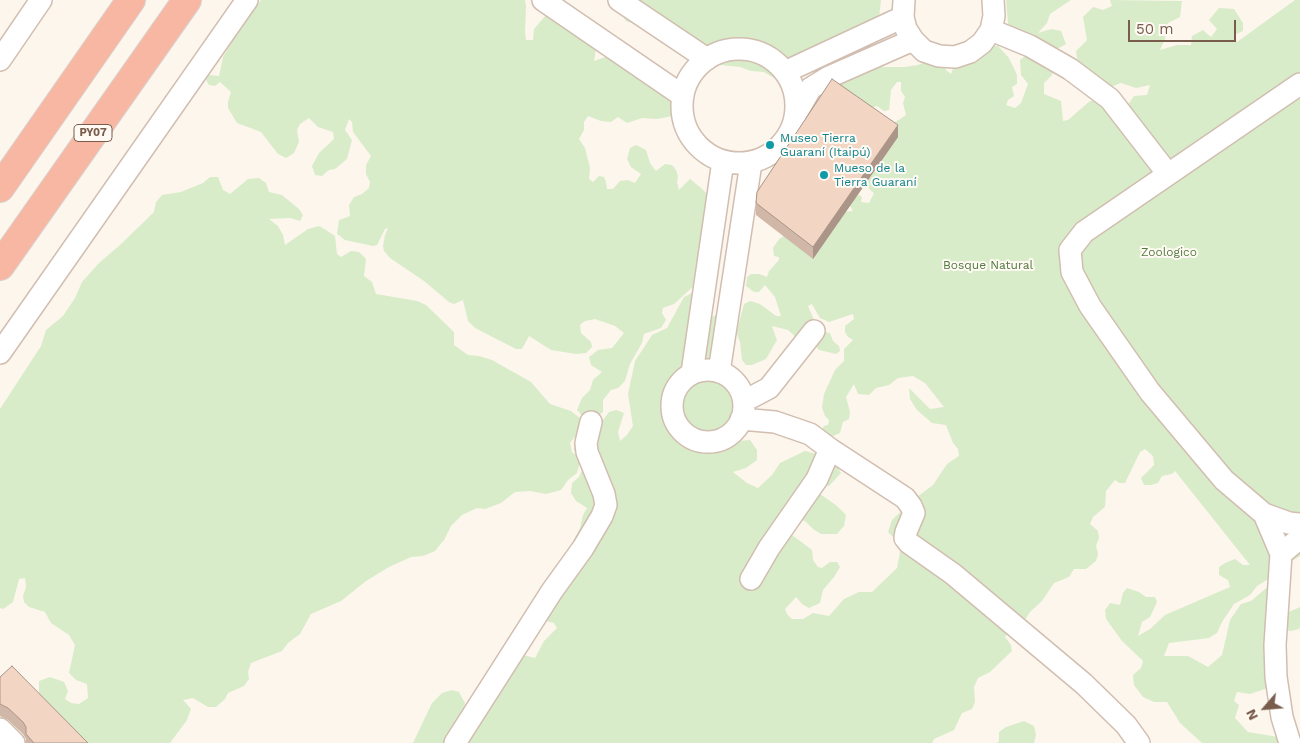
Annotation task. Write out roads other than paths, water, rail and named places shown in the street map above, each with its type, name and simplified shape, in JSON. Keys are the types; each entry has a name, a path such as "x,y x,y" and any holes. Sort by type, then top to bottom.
{"highway":[{"path":"0,188 131,0"},
{"name":"PY07","path":"0,266 187,0"}],"lane":[{"path":"0,60 41,0"},
{"path":"0,353 248,0"},
{"path":"543,0 683,96"},
{"path":"619,0 707,59"},
{"path":"785,72 903,9 906,30 924,51 939,56 955,57 970,52 982,43 991,30 994,16 993,0"},
{"path":"991,30 1030,46 1070,69 1110,99 1168,174"},
{"path":"797,112 795,91 785,72 773,60 758,52 740,49 723,51 707,59 692,75 683,96 682,113 687,129 696,143 708,154 723,162 751,163 768,156 782,145 792,130 797,112 811,88 829,77 913,40"},
{"path":"1300,84 1084,232 1070,250 1072,272 1090,306 1150,392 1224,480 1264,514 1300,524"},
{"path":"692,374 723,162"},
{"path":"719,372 751,163"},
{"path":"743,397 752,397 768,388 814,331"},
{"path":"705,370 719,372 734,382 743,397 742,419 732,433 716,442 693,440 683,433 676,424 672,401 675,390 682,380 692,374 705,370"},
{"path":"742,419 775,422 810,434 905,498 914,513 906,532 905,538 909,543 953,574 1084,684 1126,725 1139,743"},
{"path":"455,743 477,712 552,591 583,548 602,516 606,505 602,486 586,443 591,422"},
{"path":"751,579 769,548 817,479 830,449"},
{"path":"1264,514 1281,554 1275,645 1276,677 1282,717 1290,743"},
{"path":"1281,554 1300,538"},
{"path":"0,729 14,743"}],"place":[{"name":"Museo Tierra Guaraní (Itaipú)","path":"770,145"},
{"name":"Mueso de la Tierra Guaraní","path":"824,175"}],"park label":[{"name":"Zoologico","path":"1169,252"},
{"name":"Bosque Natural","path":"988,265"}]}
